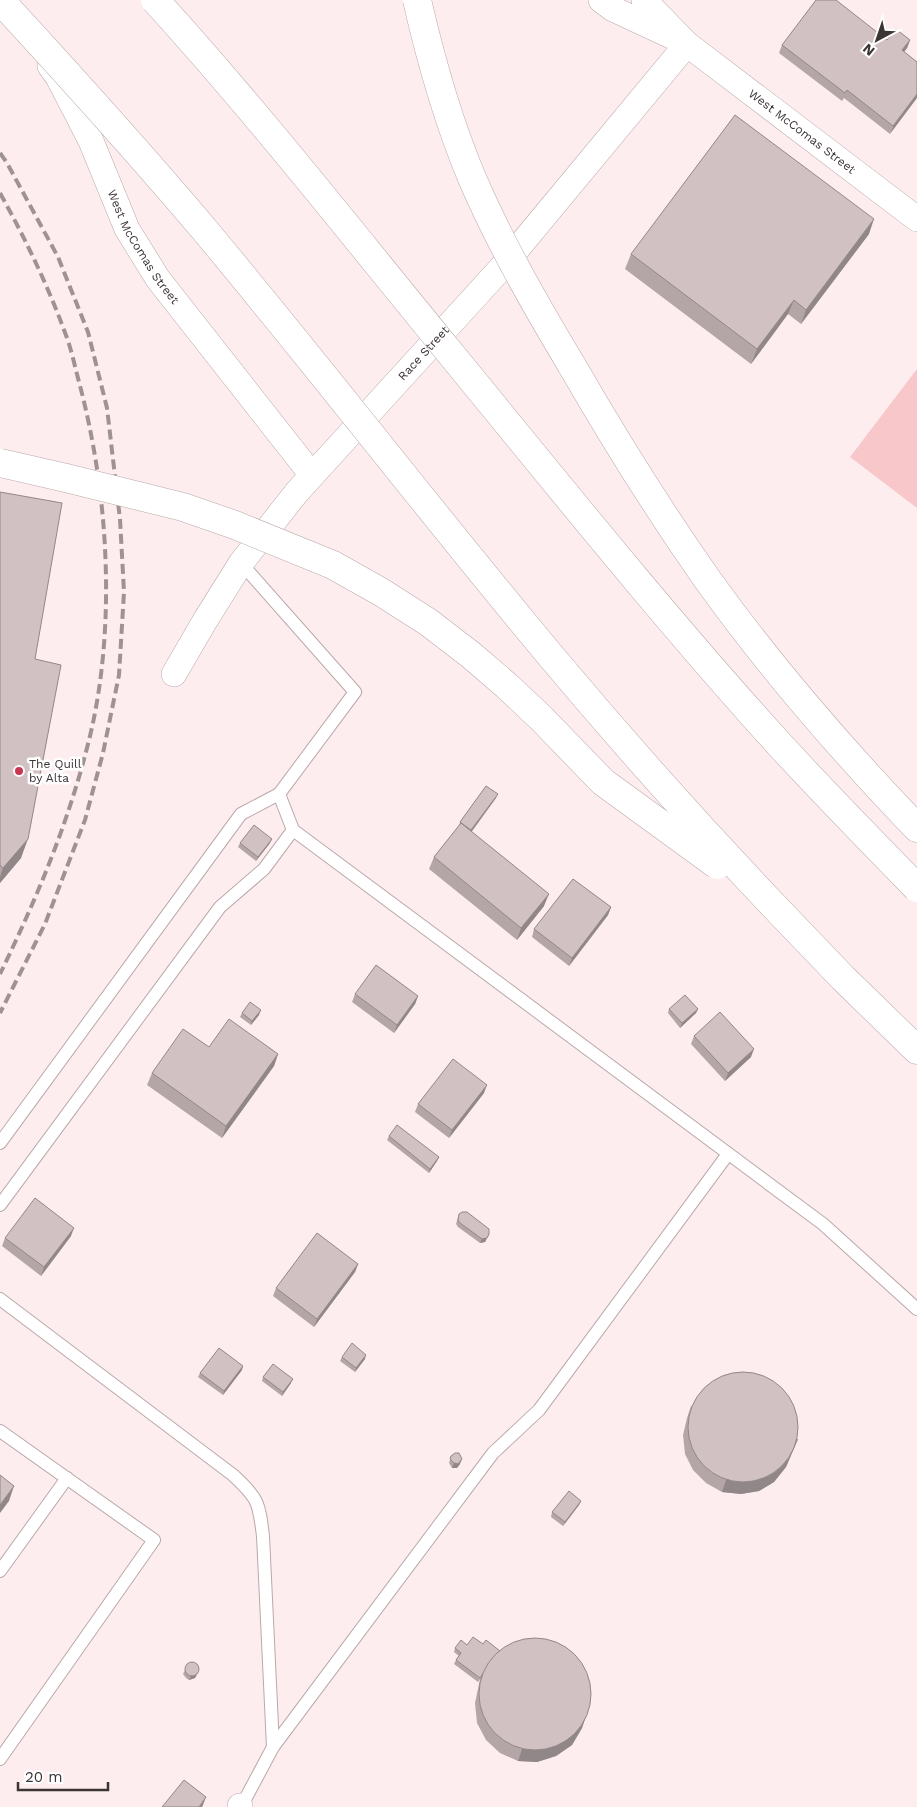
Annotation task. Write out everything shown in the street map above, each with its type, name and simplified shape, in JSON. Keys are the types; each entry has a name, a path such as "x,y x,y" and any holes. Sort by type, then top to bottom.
{"highway":[{"path":"0,0 128,142 203,229 478,568 616,733 694,822 843,978 917,1050"},
{"path":"155,0 212,62 279,142 566,495 706,661 780,744 917,888"},
{"path":"417,0 431,62 473,179 533,302 622,452 707,579 752,638 850,755 917,828"},
{"path":"0,463 183,507 235,525 333,565 381,592 428,622 507,686 603,782 773,905"}],"street":[{"name":"West McComas Street","path":"0,0 11,12 58,77 91,141 127,229 158,279 312,475"},
{"name":"West McComas Street","path":"601,0 612,9 687,44"},
{"name":"West McComas Street","path":"644,0 687,44 917,219"},
{"name":"Race Street","path":"174,674 241,563 297,492 503,266 687,44"}],"lane":[{"path":"0,1144 241,814 279,794 355,692 241,563"},
{"path":"279,794 293,830 823,1224 917,1308"},
{"path":"0,1205 220,907 264,869 293,830"},
{"path":"240,1807 273,1747 493,1453 539,1410 728,1154"},
{"path":"0,1299 233,1475 251,1492 260,1509 263,1536 273,1747"},
{"path":"0,1431 154,1540 0,1759"},
{"path":"0,1571 67,1478"}],"shaded area":[{"path":"917,369 917,508 850,457"}],"building":[{"path":"816,0 836,0 887,40 896,29 910,40 902,50 917,62 917,94 893,126 847,90 845,93 782,45"},
{"path":"735,115 874,219 806,310 794,300 757,349 631,254"},
{"name":"The Quill by Alta","path":"0,492 62,503 35,659 61,665 28,839 3,868 0,865"},
{"path":"486,786 498,794 471,830 460,822"},
{"path":"461,823 549,894 521,928 434,857"},
{"path":"254,825 272,839 258,857 240,843"},
{"path":"573,879 611,907 572,958 534,929"},
{"path":"376,965 418,996 397,1025 355,994"},
{"path":"685,995 698,1009 682,1023 669,1009"},
{"path":"250,1002 261,1010 252,1021 242,1013"},
{"path":"720,1012 754,1049 728,1073 694,1036"},
{"path":"229,1019 278,1054 226,1126 152,1073 183,1029 209,1047"},
{"path":"453,1059 487,1085 452,1130 418,1104"},
{"path":"397,1125 439,1157 430,1169 389,1136"},
{"path":"35,1198 74,1228 44,1267 5,1238"},
{"path":"467,1212 489,1229 487,1238 482,1239 460,1223 458,1220 459,1214"},
{"path":"317,1233 358,1264 317,1319 276,1288"},
{"path":"352,1343 366,1355 356,1368 342,1357"},
{"path":"219,1348 243,1366 224,1391 200,1373"},
{"path":"273,1364 293,1379 283,1392 263,1377"},
{"path":"743,1372 764,1376 782,1388 794,1406 798,1427 794,1448 782,1466 764,1478 743,1482 722,1478 704,1466 692,1448 688,1427 692,1406 704,1388 722,1376"},
{"path":"455,1453 459,1453 462,1459 458,1464 450,1459"},
{"path":"0,1475 14,1486 0,1505"},
{"path":"569,1491 581,1501 565,1522 552,1512"},
{"path":"473,1637 483,1644 486,1640 500,1651 494,1656 480,1678 456,1660 461,1653 455,1648 461,1640 467,1645"},
{"path":"535,1638 546,1639 556,1643 574,1655 586,1673 590,1683 590,1705 586,1715 574,1733 556,1745 546,1749 535,1750 524,1749 514,1745 496,1733 484,1715 480,1705 479,1694 480,1683 484,1673 496,1655 514,1643 524,1639"},
{"path":"192,1662 197,1664 199,1669 197,1674 192,1676 187,1674 185,1669 187,1664"},
{"path":"184,1780 206,1797 199,1807 162,1807"}],"railway":[{"path":"0,153 58,257 88,332 107,408 120,519 124,592 119,675 103,753 85,820 45,924 0,1013"},
{"path":"0,193 28,246 67,338 89,425 97,470 103,516 106,563 103,656 97,701 88,744 71,803 50,861 0,974"}],"place":[{"name":"The Quill by Alta","path":"19,771"}]}
